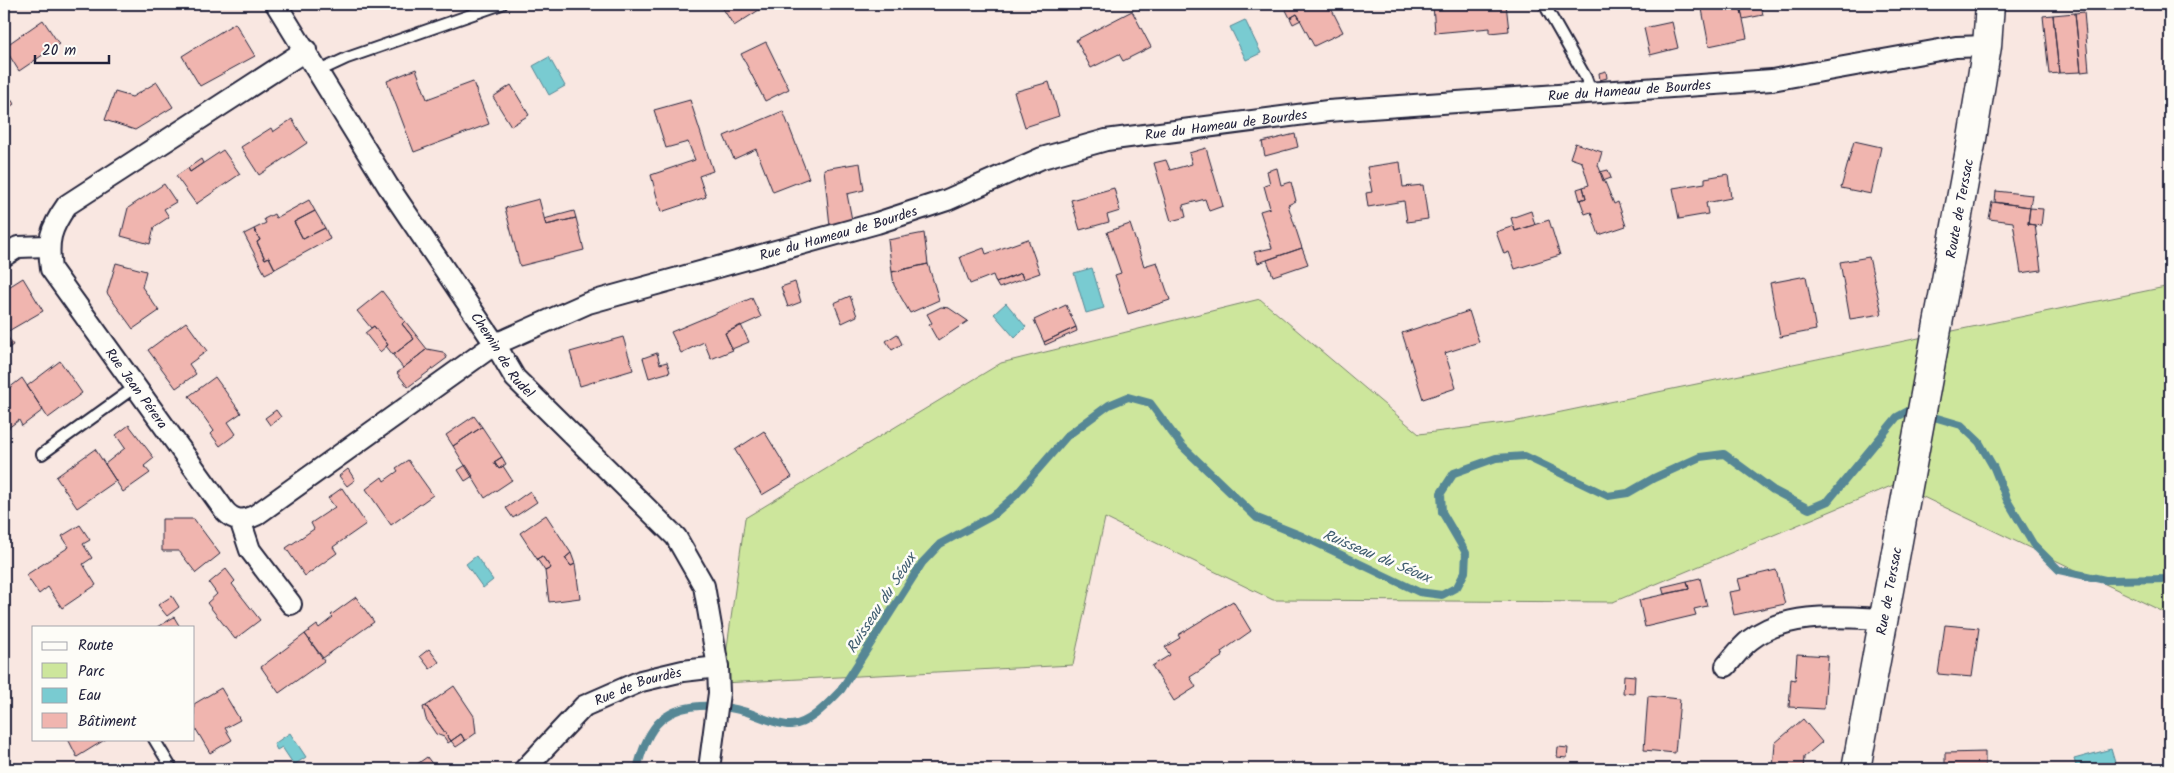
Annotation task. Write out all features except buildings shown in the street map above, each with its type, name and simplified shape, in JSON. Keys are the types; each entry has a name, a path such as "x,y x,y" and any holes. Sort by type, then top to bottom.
{"street":[{"name":"Chemin de Rudel","path":"276,4 319,71 388,186 495,344 515,378 676,537 704,586 718,667 719,693 709,769"},
{"name":"Route de Terssac","path":"1922,413 1972,139 1987,46 1990,4"},
{"name":"Rue du Hameau de Bourdes","path":"495,344 588,304 877,223 947,200 1042,158 1106,140 1328,111 1505,97 1592,94 1772,80 1956,47 1987,46"},
{"name":"Rue Jean Pérera","path":"240,520 231,518 225,511 51,270 47,246 54,224 66,205 306,50"},
{"path":"4,256 18,247 47,246"},
{"path":"291,604 250,550 240,520 256,515 495,344"},
{"name":"Rue de Terssac","path":"1856,769 1922,413"},
{"path":"1726,666 1750,640 1776,626 1827,617 1884,619"},
{"name":"Rue de Bourdès","path":"525,769 584,706 641,681 683,671 718,667"}],"lane":[{"path":"319,71 347,58 502,4"},
{"path":"1544,4 1586,78 1592,94"},
{"path":"42,454 135,387"},
{"path":"155,740 172,769"}],"green space":[{"path":"2170,286 2170,615 1896,484 1613,602 1273,600 1105,518 1073,665 722,683 745,518 1001,363 1260,299 1419,434 1513,422"}],"water":[{"path":"1245,20 1261,53 1246,60 1230,27"},
{"path":"549,57 565,86 549,95 533,66"},
{"path":"1092,268 1104,308 1086,313 1074,273"},
{"path":"1006,303 1026,327 1015,338 994,314"},
{"path":"476,556 493,580 483,588 466,564"},
{"path":"290,733 306,757 294,765 282,747 277,750 274,744"},
{"path":"2111,749 2116,766 2102,769 2077,769 2074,759"}],"waterway":[{"name":"Ruisseau du Séoux","path":"637,769 644,746 653,729 666,716 676,711 700,706 724,707 747,712 781,724 791,725 798,724 812,717 841,690 922,563 940,544 992,516 1016,495 1067,436 1109,405 1128,397 1150,403 1182,446 1257,518 1302,536 1419,592 1442,595 1457,587 1465,572 1466,553 1442,512 1441,493 1454,473 1496,458 1525,456 1608,496 1628,493 1654,478 1700,457 1724,454 1773,490 1809,509 1828,501 1897,417 1910,410 1961,425 1979,442 1994,468 2007,500 2033,544 2059,570 2105,580 2170,579"}]}
